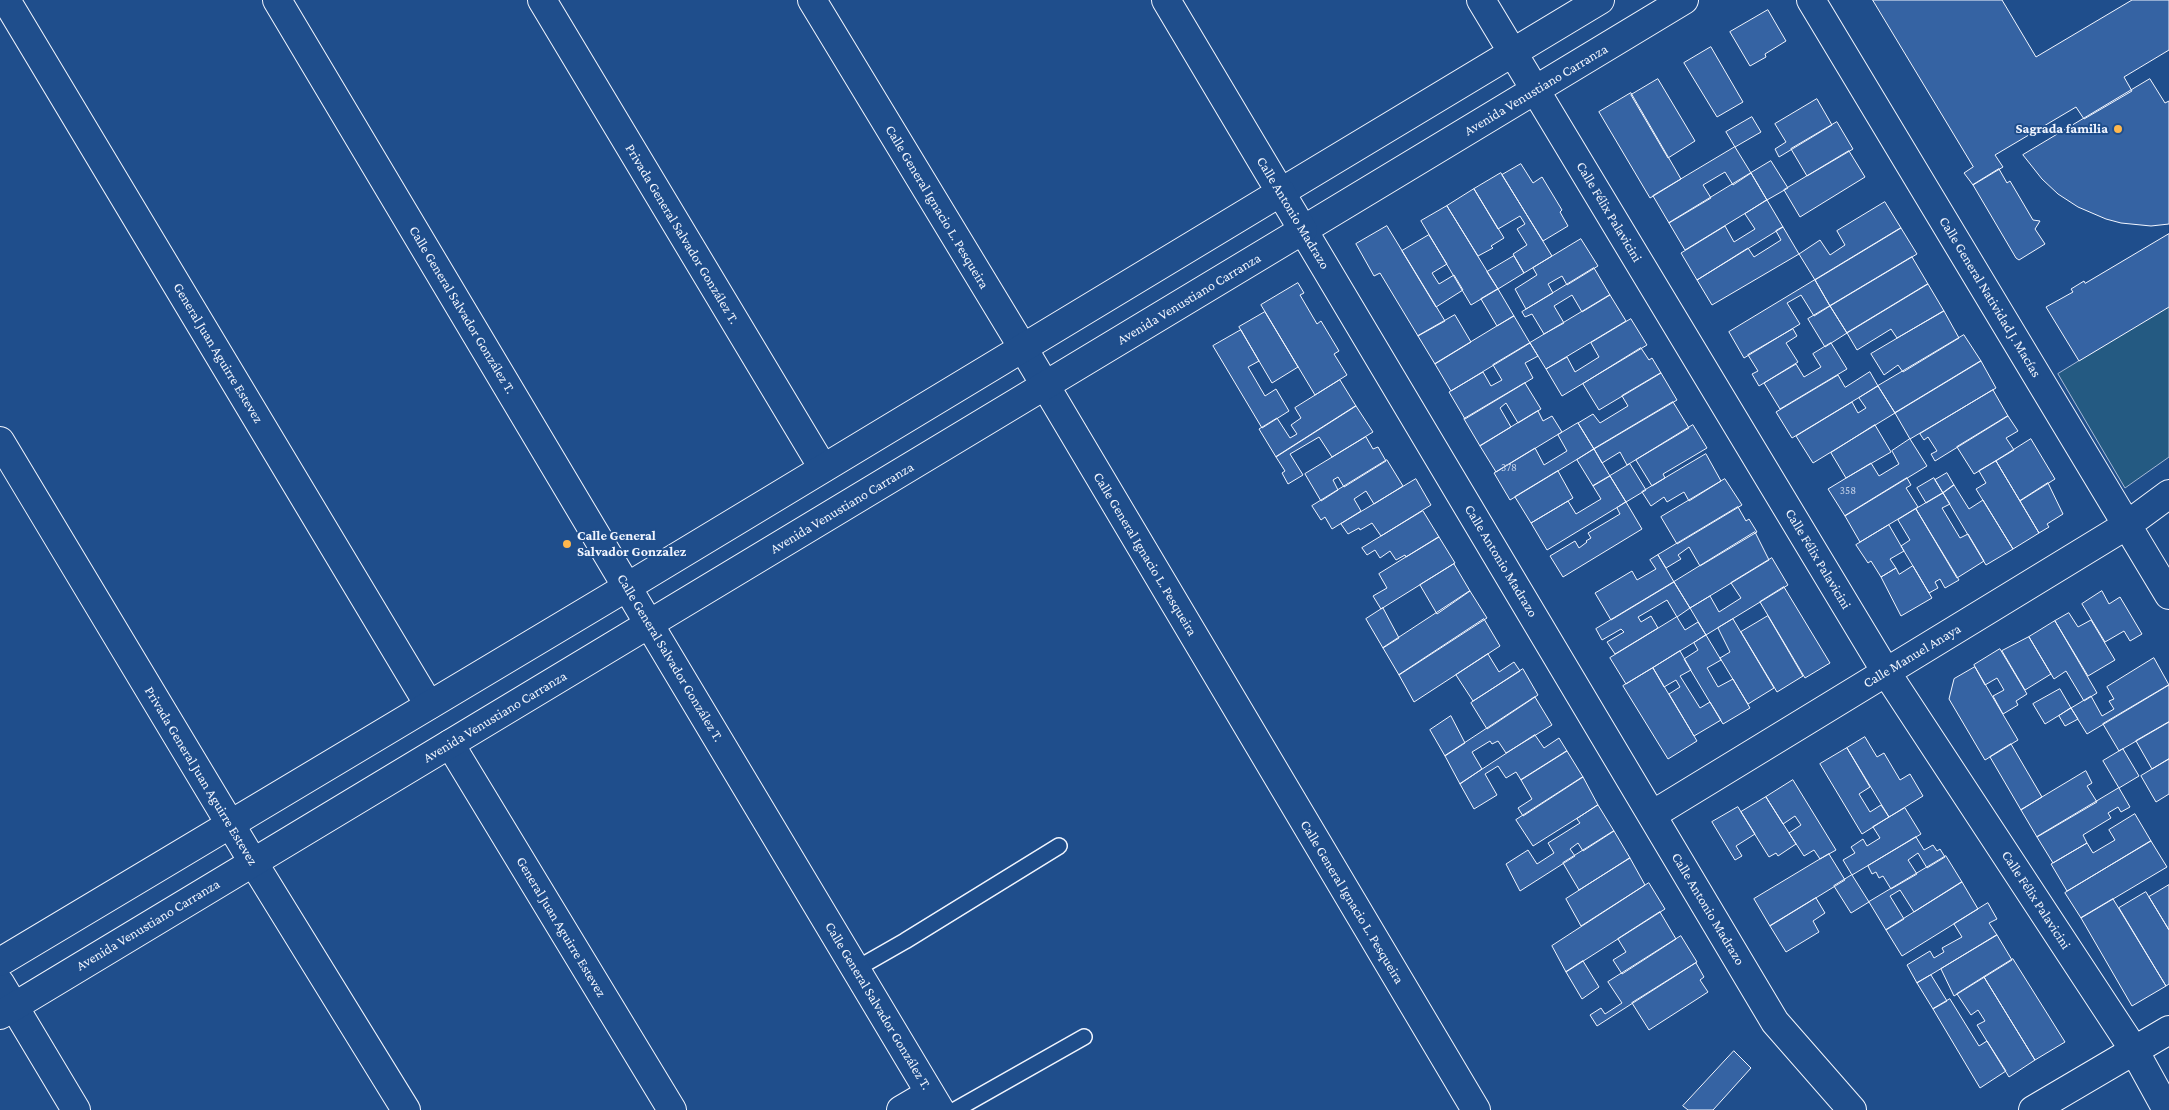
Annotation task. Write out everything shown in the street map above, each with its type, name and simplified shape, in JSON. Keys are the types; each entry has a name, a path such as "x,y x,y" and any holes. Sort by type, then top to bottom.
{"street":[{"name":"General Juan Aguirre Estevez","path":"6,0 429,705"},
{"name":"Calle General Salvador González T.","path":"277,0 935,1101"},
{"name":"Privada General Salvador González T.","path":"542,0 823,468"},
{"name":"Calle General Ignacio L. Pesqueira","path":"812,0 1023,348 1476,1110"},
{"name":"Calle Antonio Madrazo","path":"1166,0 1775,1022 1852,1110"},
{"name":"Calle Félix Palavicini","path":"1481,0 1886,672 2134,1050 2166,1110"},
{"path":"0,962 627,587 1600,0"},
{"name":"Avenida Venustiano Carranza","path":"7,1010 1684,0"},
{"name":"Calle General Natividad J. Macías","path":"1811,0 2169,595"},
{"name":"Privada General Juan Aguirre Estevez","path":"0,441 253,862 406,1110"},
{"name":"Calle Manuel Anaya","path":"1652,815 2127,524 2169,494"},
{"name":"General Juan Aguirre Estevez","path":"450,744 672,1110"},
{"path":"0,983 7,1010 76,1110"},
{"path":"2034,1110 2169,1030"},
{"path":"901,1110 935,1101"}],"lane":[{"path":"856,969 905,941 1058,846"},
{"path":"955,1110 1084,1037"}],"shaded area":[{"path":"2169,306 2169,457 2125,488 2058,374"}],"building":[{"path":"1873,0 2002,0 2036,57 2132,0 2169,0 2169,50 2124,77 2132,91 2084,119 2076,107 1995,155 2003,167 1973,185 1964,173 1973,167"},
{"path":"1768,10 1786,41 1765,54 1766,57 1750,66 1730,32"},
{"path":"1711,47 1743,102 1717,117 1684,63"},
{"path":"1658,79 1695,141 1668,158 1631,95"},
{"name":"Sagrada familia","path":"2150,79 2165,103 2169,101 2169,224 2151,226 2121,223 2078,207 2058,194 2042,179 2023,155"},
{"path":"1631,93 1681,179 1650,198 1599,112"},
{"path":"1817,99 1832,125 1779,157 1775,149 1786,142 1775,124"},
{"path":"1752,117 1761,132 1735,147 1726,132"},
{"path":"1837,122 1853,149 1807,176 1791,149"},
{"path":"1735,147 1751,173 1733,185 1725,172 1703,185 1711,198 1669,223 1653,196"},
{"path":"1849,151 1865,177 1800,217 1784,190"},
{"path":"1771,161 1788,188 1767,200 1751,173"},
{"path":"1521,164 1533,183 1542,177 1562,210 1560,212 1568,226 1543,241 1502,175"},
{"path":"1999,169 2007,183 2010,181 2033,220 2040,221 2035,229 2045,244 2019,260 2016,258 1973,185"},
{"path":"1501,173 1552,256 1524,273 1513,254 1527,245 1517,229 1525,224 1520,216 1498,229 1474,189"},
{"path":"1751,173 1767,200 1685,250 1669,223"},
{"path":"1474,189 1504,238 1491,246 1493,248 1478,256 1447,206"},
{"path":"1767,200 1783,227 1697,280 1681,253 1725,226 1734,242 1755,229 1745,214"},
{"path":"1885,202 1901,228 1815,280 1799,254 1820,240 1830,255 1845,245 1837,231"},
{"path":"1447,206 1498,289 1471,305 1421,221"},
{"path":"1387,226 1445,321 1418,336 1380,273 1374,276 1356,244"},
{"path":"1783,227 1799,254 1712,305 1697,280 1748,248 1754,257 1781,240 1776,231"},
{"path":"1901,228 1917,254 1830,306 1815,280"},
{"path":"2169,234 2169,307 2079,361 2046,307 2073,292 2071,289 2084,281 2085,283"},
{"path":"1429,235 1447,264 1432,273 1439,284 1454,275 1463,290 1436,307 1402,251"},
{"path":"1581,239 1598,266 1567,285 1562,276 1548,284 1553,293 1526,309 1515,289 1537,275 1533,268"},
{"path":"1514,256 1524,273 1498,289 1487,272"},
{"path":"1912,257 1928,284 1847,333 1830,306"},
{"path":"1594,268 1610,295 1582,312 1572,295 1554,306 1564,323 1544,334 1532,314 1525,317 1522,312"},
{"path":"1815,280 1830,306 1814,316 1801,295 1787,303 1800,324 1744,358 1729,332"},
{"path":"1298,283 1304,293 1300,295 1317,324 1321,321 1339,351 1334,354 1347,375 1315,395 1261,305"},
{"path":"1928,284 1944,311 1897,338 1891,329 1857,350 1847,333"},
{"path":"1498,289 1514,316 1497,326 1481,299"},
{"path":"1610,295 1626,321 1546,369 1530,343"},
{"path":"1830,306 1847,333 1825,347 1808,319"},
{"path":"1944,311 1959,338 1903,372 1898,365 1884,375 1871,354"},
{"path":"1265,312 1298,367 1272,383 1239,327"},
{"path":"1455,315 1471,342 1435,364 1418,336"},
{"path":"1514,316 1530,343 1451,391 1435,364"},
{"path":"1631,319 1647,345 1562,396 1546,369 1567,357 1575,372 1599,357 1591,343"},
{"path":"1793,329 1797,336 1786,343 1798,362 1759,386 1752,374 1758,371 1748,355"},
{"path":"1241,330 1259,361 1248,367 1265,396 1276,389 1289,411 1262,428 1213,346"},
{"path":"1964,335 1981,361 1895,413 1878,386"},
{"path":"1530,343 1538,356 1525,363 1533,378 1465,419 1449,392 1483,372 1491,386 1502,380 1493,365"},
{"path":"1831,343 1847,369 1780,409 1764,383 1796,364 1804,377 1821,367 1813,354"},
{"path":"1641,348 1649,360 1652,358 1661,373 1599,410 1583,384"},
{"path":"1981,361 1996,388 1910,439 1895,413"},
{"path":"1870,372 1878,386 1792,438 1776,412 1838,375 1845,387"},
{"path":"1661,373 1677,400 1594,449 1578,423 1593,414 1600,423 1628,406 1622,396"},
{"path":"1340,380 1356,406 1276,457 1259,429 1277,418 1290,438 1297,434 1291,425 1301,418 1295,408"},
{"path":"1525,383 1541,409 1518,423 1506,403 1500,408 1511,427 1480,446 1464,419"},
{"path":"1878,386 1895,413 1813,463 1796,436 1852,402 1858,413 1866,408 1859,398"},
{"path":"1993,390 2008,416 1935,461 1931,454 1937,451 1928,437 1924,440 1920,434"},
{"path":"1673,402 1689,428 1627,465 1620,452 1602,463 1594,449"},
{"path":"1356,406 1373,432 1332,457 1319,437 1290,454 1303,475 1288,484 1282,473 1285,471 1276,457"},
{"path":"1538,411 1543,421 1552,416 1562,432 1496,472 1480,446"},
{"path":"2008,416 2018,431 2006,438 2014,450 1974,474 1957,447"},
{"path":"1578,423 1594,449 1510,500 1494,473 1535,448 1544,465 1567,451 1558,435"},
{"path":"1693,425 1707,448 1663,474 1665,478 1652,486 1636,460"},
{"path":"1875,425 1891,452 1846,478 1831,453"},
{"path":"1366,437 1373,449 1378,447 1386,461 1344,487 1338,477 1333,480 1338,490 1321,501 1305,474"},
{"path":"1910,439 1927,466 1845,516 1828,489 1871,463 1879,476 1899,464 1892,451"},
{"path":"2031,439 2055,479 2020,501 1996,461"},
{"path":"1594,449 1610,476 1593,486 1577,460"},
{"path":"1706,454 1721,481 1689,501 1684,492 1667,502 1664,497 1651,506 1642,492"},
{"path":"1387,460 1403,486 1374,504 1366,491 1354,499 1361,511 1332,529 1325,517 1321,520 1312,506"},
{"path":"1996,461 2039,533 2013,549 1976,489 1986,483 1979,471"},
{"path":"1630,464 1646,490 1626,502 1610,476"},
{"path":"1558,471 1573,498 1531,523 1515,497"},
{"path":"1947,473 1954,485 1943,493 1935,480"},
{"path":"1610,476 1626,502 1547,550 1531,523 1568,501 1576,514 1601,499 1593,486"},
{"path":"1907,478 1911,485 1906,488 1918,507 1860,542 1845,516"},
{"path":"1934,478 1943,493 1926,503 1917,488"},
{"path":"1416,479 1431,505 1381,536 1372,523 1348,534 1341,524"},
{"path":"1725,479 1742,505 1677,544 1661,517"},
{"path":"2048,483 2063,514 2047,524 2049,527 2039,533 2020,501"},
{"path":"1954,485 1969,509 1983,500 2013,549 1986,565 1943,493"},
{"path":"1943,493 1950,504 1942,508 1960,538 1968,534 1984,561 1957,578 1916,509"},
{"path":"1626,502 1642,529 1563,577 1550,556 1575,541 1579,548 1591,538 1588,533 1620,514 1617,508"},
{"path":"1738,507 1746,521 1749,519 1757,532 1700,566 1689,547 1678,555 1681,559 1666,568 1658,555"},
{"path":"1916,509 1959,580 1945,588 1940,579 1935,582 1938,588 1929,593 1901,546 1910,540 1898,520"},
{"path":"1423,511 1439,537 1406,557 1405,555 1396,560 1390,551 1380,558 1375,550 1367,555 1362,548"},
{"path":"1889,525 1904,551 1890,559 1896,568 1881,577 1871,561 1868,563 1856,545"},
{"path":"1755,532 1769,560 1690,608 1674,582"},
{"path":"1439,537 1455,563 1381,609 1373,596 1387,588 1379,574"},
{"path":"1658,555 1674,582 1611,620 1595,593 1632,571 1637,580 1656,569 1650,560"},
{"path":"1772,558 1788,585 1706,635 1690,608 1710,596 1719,612 1741,598 1731,583"},
{"path":"1454,564 1470,591 1437,614 1420,585"},
{"path":"1913,566 1932,598 1901,616 1881,577 1896,568 1899,574"},
{"path":"1674,582 1690,608 1677,617 1667,600 1638,617 1641,622 1651,616 1658,628 1615,654 1607,642 1624,632 1621,629 1602,640 1596,629"},
{"path":"1784,587 1830,663 1805,678 1760,602"},
{"path":"1470,591 1487,618 1399,675 1383,648"},
{"path":"2102,591 2109,604 2120,597 2142,634 2130,641 2124,631 2105,642 2082,604"},
{"path":"1383,608 1399,638 1383,648 1366,619"},
{"path":"2069,613 2078,627 2091,620 2115,660 2088,676 2055,621"},
{"path":"1768,616 1803,676 1777,692 1741,632"},
{"path":"1677,617 1685,630 1698,622 1706,635 1626,684 1610,658"},
{"path":"1484,619 1500,646 1414,702 1399,675"},
{"path":"1733,619 1774,688 1748,704 1720,658 1730,652 1718,628"},
{"path":"2055,621 2097,693 2084,701 2066,671 2054,679 2029,637"},
{"path":"1706,635 1721,660 1707,668 1718,687 1733,679 1750,708 1723,724 1684,659 1698,650 1694,643"},
{"path":"2029,637 2051,674 2025,690 2002,651"},
{"path":"2000,649 2027,694 2016,701 2018,705 2003,714 1993,696 2004,690 1997,678 1985,685 1974,665"},
{"path":"1680,651 1691,670 1680,676 1700,708 1710,702 1721,720 1694,736 1669,694 1680,687 1676,680 1664,687 1653,668"},
{"path":"1488,654 1499,672 1514,662 1520,671 1473,701 1456,675"},
{"path":"2154,658 2169,685 2087,734 2071,708 2091,696 2102,716 2114,709 2109,701 2114,699 2107,687"},
{"path":"1975,667 2018,740 1985,760 1949,699 1954,679"},
{"path":"1653,668 1697,741 1668,759 1623,686"},
{"path":"1523,669 1538,695 1487,729 1471,703"},
{"path":"2169,685 2169,722 2119,751 2103,724"},
{"path":"2060,689 2071,708 2045,724 2033,704"},
{"path":"1535,697 1552,725 1506,753 1498,741 1492,744 1490,741 1472,752 1482,769 1460,784 1445,756"},
{"path":"2071,708 2078,719 2065,726 2059,716"},
{"path":"1451,716 1465,743 1445,756 1430,730"},
{"path":"2169,722 2169,759 2152,769 2136,741"},
{"path":"1535,735 1544,748 1559,738 1567,751 1521,780 1516,772 1506,778 1498,766 1485,774 1497,795 1474,809 1460,784"},
{"path":"1865,737 1877,757 1884,753 1900,780 1910,774 1923,796 1889,817 1847,748"},
{"path":"2011,744 2042,797 2021,810 1990,757"},
{"path":"1847,748 1870,787 1859,794 1870,812 1881,805 1889,817 1862,834 1820,764"},
{"path":"2123,749 2139,776 2119,788 2103,761"},
{"path":"1567,751 1583,777 1523,816 1518,808 1532,799 1521,780"},
{"path":"2169,759 2169,794 2156,802 2141,776"},
{"path":"2086,771 2092,783 2087,786 2097,802 2037,837 2021,810"},
{"path":"1583,777 1598,805 1533,846 1516,820"},
{"path":"1793,780 1836,850 1820,859 1814,850 1804,856 1789,833 1801,825 1795,816 1783,824 1766,797"},
{"path":"2119,788 2130,807 2121,812 2118,807 2108,813 2111,818 2083,835 2087,843 2053,863 2037,837"},
{"path":"1766,797 1796,844 1778,856 1776,853 1769,857 1741,812"},
{"path":"1598,805 1614,831 1583,851 1578,843 1570,849 1575,856 1520,891 1506,864 1528,850 1537,864 1554,853 1548,843 1580,823 1577,819"},
{"path":"1738,807 1755,834 1736,846 1742,856 1735,860 1712,822"},
{"path":"1905,808 1921,834 1852,875 1843,860 1855,853 1851,847 1863,839 1867,846 1880,838 1873,827"},
{"path":"2135,814 2151,841 2067,891 2051,864 2087,843 2093,853 2115,840 2109,830"},
{"path":"1614,831 1630,858 1579,890 1563,863"},
{"path":"1916,837 1924,850 1933,845 1937,851 1940,849 1945,857 1927,868 1918,853 1908,860 1917,874 1891,889 1883,876 1879,878 1876,872 1872,874 1868,866"},
{"path":"2151,841 2167,867 2081,918 2065,893"},
{"path":"1829,854 1845,880 1770,926 1754,899"},
{"path":"1946,856 1962,882 1914,912 1900,890 1890,896 1904,919 1886,930 1869,902"},
{"path":"1630,858 1645,885 1581,926 1566,899"},
{"path":"1852,875 1869,902 1851,913 1834,886"},
{"path":"1962,882 1978,909 1902,956 1886,930"},
{"path":"1649,883 1665,909 1566,972 1552,946"},
{"path":"2169,885 2169,930 2149,897"},
{"path":"2146,892 2169,930 2169,984 2166,986 2119,908"},
{"path":"1816,898 1825,913 1813,921 1819,932 1786,952 1770,926"},
{"path":"2113,899 2166,986 2132,1006 2081,918"},
{"path":"1988,903 1997,919 1989,923 1997,935 1917,983 1907,965 1930,951 1934,958 1944,952 1942,948 1962,937 1954,924"},
{"path":"1660,912 1676,939 1622,974 1613,960 1626,952 1618,939"},
{"path":"1997,935 2012,960 1954,996 1941,969"},
{"path":"1681,936 1697,962 1597,1026 1590,1015 1601,1008 1605,1014 1622,1003 1608,982"},
{"path":"2013,959 2065,1042 2035,1060 1984,977"},
{"path":"1583,961 1599,987 1582,999 1566,972"},
{"path":"1696,963 1704,977 1700,980 1708,992 1649,1030 1632,1003"},
{"path":"1931,975 1947,1001 1933,1009 1917,983"},
{"path":"1984,977 2035,1060 2009,1077 1977,1025 1985,1021 1978,1010 1971,1015 1957,994"},
{"path":"1950,999 1979,1046 1987,1041 2006,1071 1980,1088 1933,1009"},
{"path":"1734,1051 1751,1068 1713,1110 1688,1110 1683,1106"}],"place":[{"name":"Sagrada familia","path":"2118,129"},
{"name":"Calle General Salvador Gonzalez","path":"567,544"}]}
